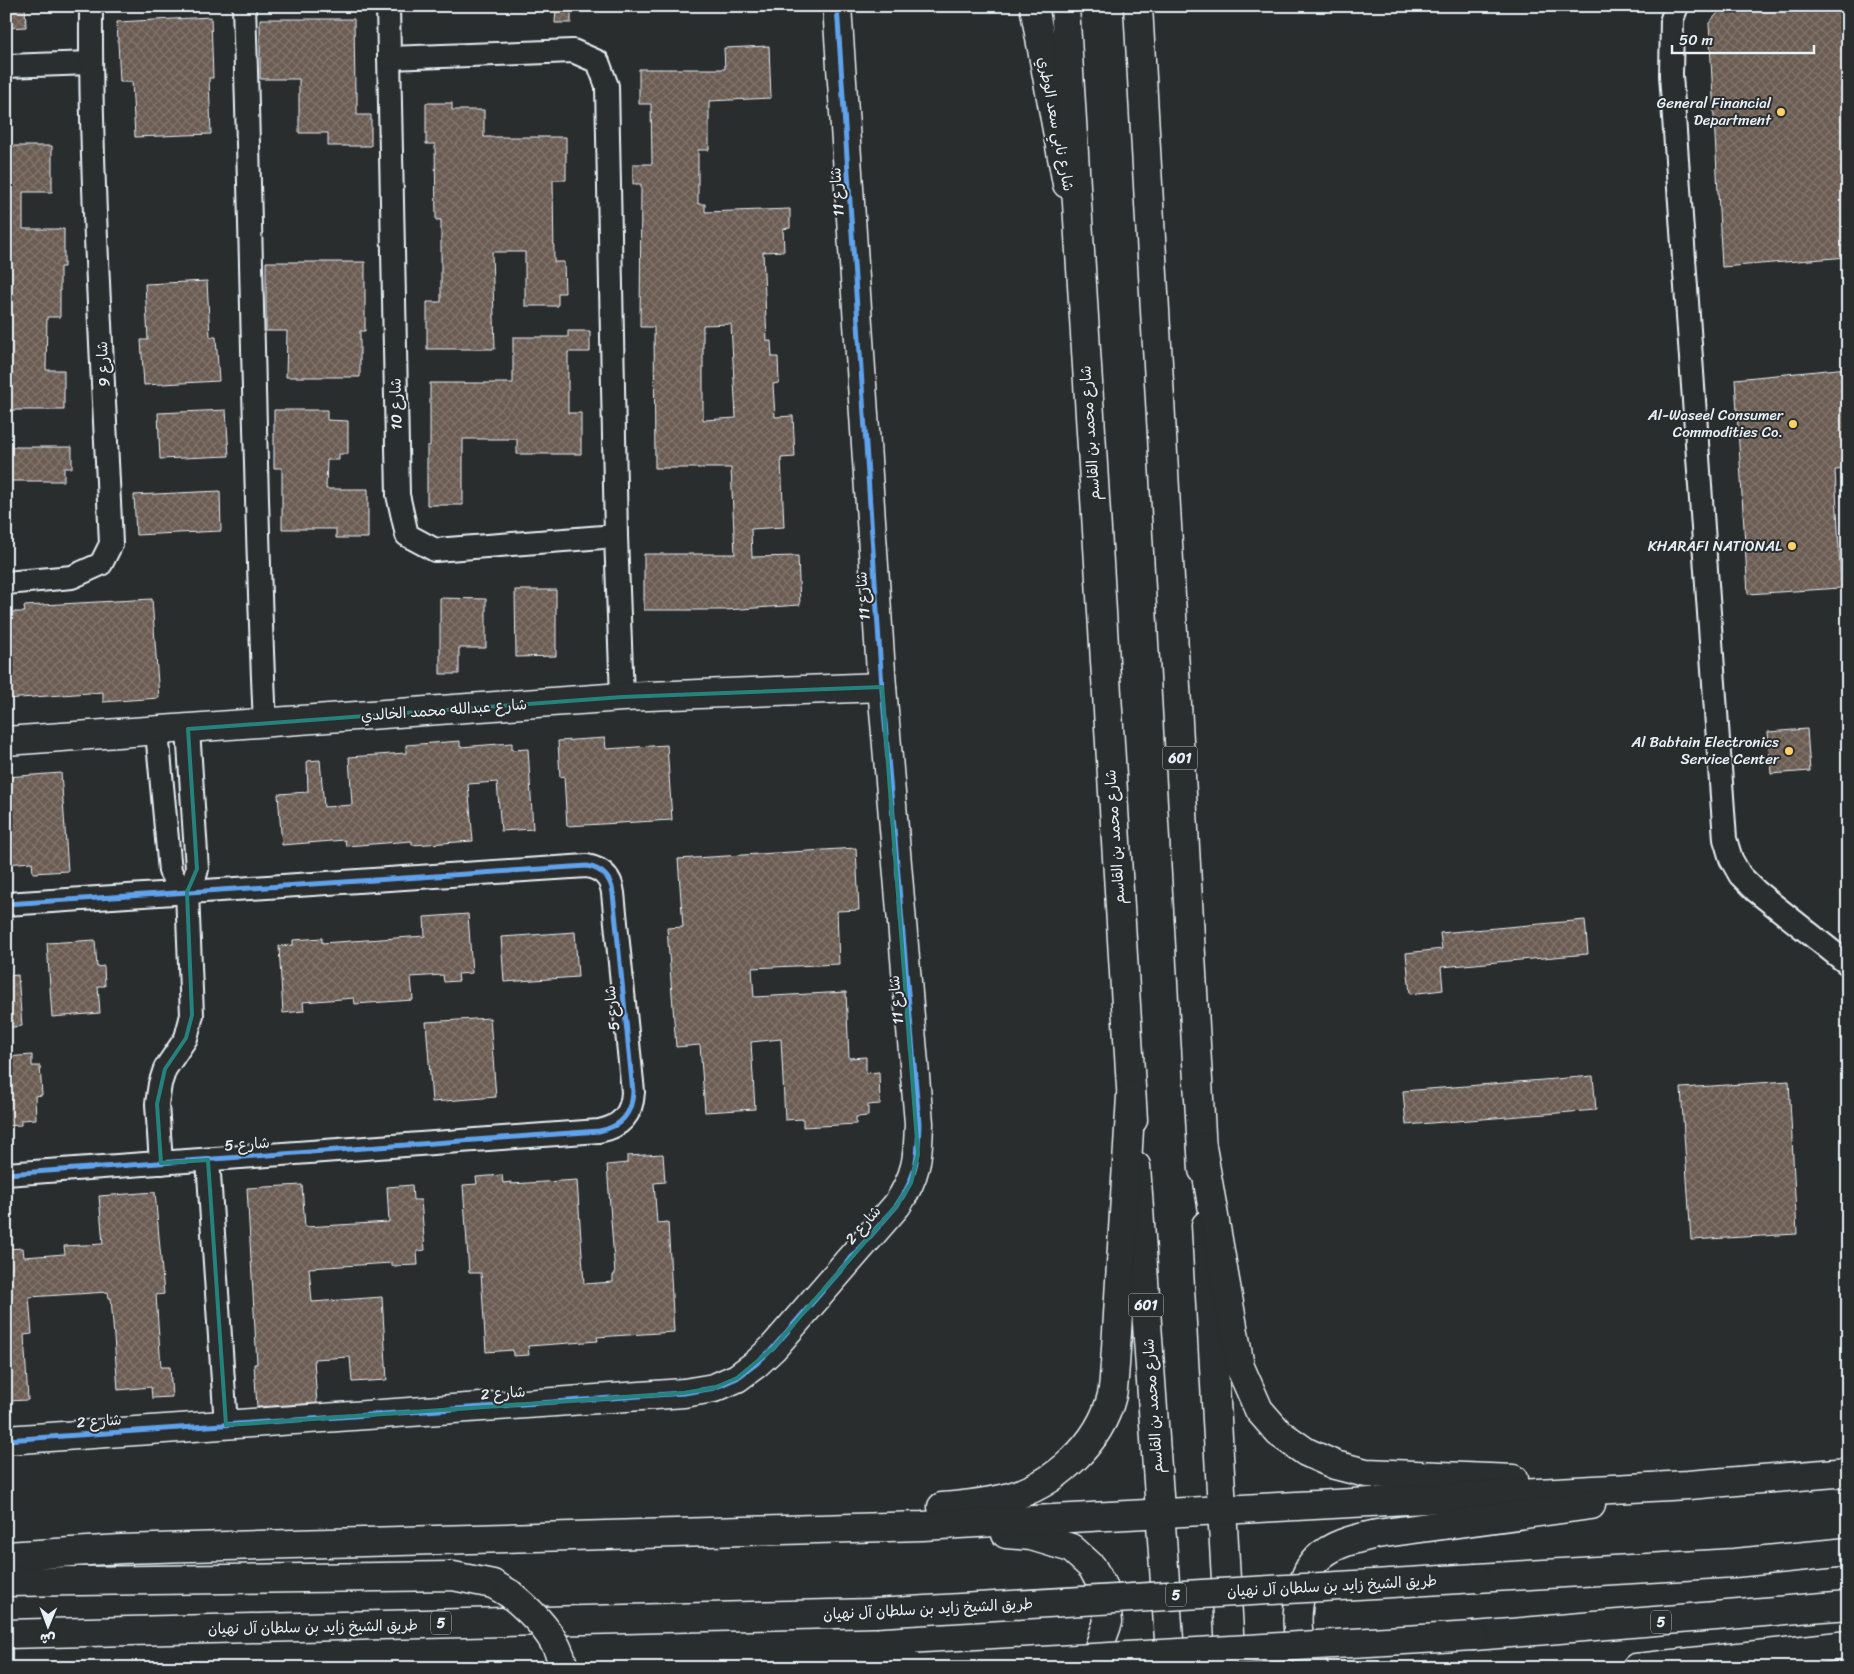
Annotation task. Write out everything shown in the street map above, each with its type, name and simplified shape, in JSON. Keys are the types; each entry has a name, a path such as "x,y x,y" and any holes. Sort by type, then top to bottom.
{"main road":[{"name":"شارع 11","path":"837,6 882,687 919,1123 918,1154 911,1183"},
{"name":"شارع نابي سعد الوطري","path":"1034,6 1047,85 1079,241"},
{"name":"شارع محمد بن القاسم","path":"1065,6 1131,1096 1171,1668"},
{"name":"601","path":"1138,6 1221,1510 1232,1668"},
{"name":"شارع عبدالله محمد الخالدي","path":"6,741 157,732 622,697 882,687"},
{"path":"614,1536 835,1514 974,1505 1008,1497 1056,1474 1091,1439 1104,1416 1112,1394 1131,1096"},
{"path":"1202,1147 1240,1367 1259,1410 1279,1433 1306,1452 1335,1465 1366,1472 1688,1485"},
{"name":"شارع 2","path":"6,1440 684,1393 714,1388 737,1378 773,1348 897,1205 911,1183"},
{"path":"6,1556 121,1549 922,1526 1688,1485 1848,1472"},
{"path":"1314,1668 1306,1655 1298,1628 1302,1583 1316,1559 1343,1543 1377,1534 1554,1512 1688,1485"},
{"path":"922,1526 1031,1536 1071,1548 1092,1567 1104,1589 1108,1622 1097,1653 1084,1668"},
{"name":"طريق الشيخ زايد بن سلطان آل نهيان","path":"6,1634 875,1613 1734,1563 1848,1552"},
{"path":"6,1582 453,1576 493,1584 510,1594 533,1613 552,1637 564,1668"},
{"name":"5","path":"917,1668 1474,1636 1848,1605"},
{"path":"1636,1668 1848,1645"}],"street":[{"name":"شارع 9","path":"6,583 72,578 101,564 110,544 91,63 91,6"},
{"path":"244,6 258,579 265,724"},
{"name":"شارع 10","path":"388,6 398,495 407,536 435,550 616,536"},
{"path":"1677,6 1672,19 1672,84 1725,839 1731,859 1745,880 1848,964"},
{"path":"389,58 573,52 598,62 607,86 616,536 622,697"},
{"path":"6,66 91,63"},
{"path":"161,1162 157,1104 160,1084 165,1070 186,1038 192,1016 187,892 193,884 197,869 188,729"},
{"path":"157,732 170,871 178,886 187,892"},
{"name":"شارع 5","path":"6,904 587,866 595,868 608,878 614,893 633,1092 633,1102 624,1120 617,1126 599,1131 6,1174"},
{"name":"شارع 5","path":"208,1160 226,1425"}],"highlighted area":[{"path":"882,687 918,1154 911,1183 897,1205 773,1348 737,1378 714,1388 684,1393 226,1425 208,1160 161,1163 157,1104 165,1069 186,1038 192,1015 187,892 197,869 188,729 622,697"}],"building":[{"path":"6,6 25,6 26,27 6,28"},
{"path":"556,6 571,6 571,23 555,23"},
{"name":"General Financial Department","path":"1724,6 1848,6 1848,257 1722,267 1709,23"},
{"path":"211,17 213,78 209,78 211,134 135,137 132,82 120,82 117,22"},
{"path":"260,19 354,19 357,115 371,115 371,146 328,146 328,133 299,133 299,79 260,79"},
{"path":"769,46 771,98 709,101 709,150 698,150 698,204 705,204 705,212 790,209 790,228 783,229 784,251 763,252 767,341 771,341 772,357 778,357 779,383 773,384 775,417 793,416 795,457 781,458 784,527 751,529 752,557 798,556 800,605 726,610 644,610 644,554 735,554 731,468 655,468 654,327 640,327 641,184 633,184 633,164 652,164 651,104 639,104 639,69 725,69 724,48","holes":["731,324 736,418 703,420 703,325"]},
{"path":"426,103 452,103 452,110 484,110 484,137 566,137 566,180 553,180 554,262 564,262 565,293 558,293 558,306 525,306 525,252 492,252 495,349 427,349 427,302 441,302 441,220 436,220 435,144 426,144"},
{"path":"6,146 52,146 52,192 23,192 23,229 64,229 64,267 60,267 60,317 47,317 46,370 64,370 64,410 6,410 6,365 9,365"},
{"path":"266,262 365,262 365,331 360,331 360,377 286,377 287,331 266,331"},
{"path":"207,281 210,337 216,337 219,381 144,385 141,340 148,340 145,284"},
{"path":"568,331 590,331 590,352 568,352 568,413 581,413 581,454 517,454 517,439 463,439 463,505 427,505 427,446 430,446 430,383 513,383 513,337 568,337"},
{"path":"1848,368 1848,469 1835,470 1841,588 1748,594 1735,379"},
{"path":"226,410 229,456 160,459 158,413"},
{"path":"274,410 327,410 327,420 348,421 348,454 339,454 339,460 327,460 326,489 368,489 368,538 336,538 336,529 282,529 282,468 274,468"},
{"path":"6,447 72,447 72,468 64,468 64,481 6,481"},
{"path":"220,491 221,531 136,535 134,495"},
{"path":"515,590 556,590 556,656 516,657"},
{"path":"440,598 486,599 486,648 459,648 459,674 440,674"},
{"path":"152,599 159,698 103,702 103,692 6,699 6,612 25,612 24,606"},
{"name":"Al Babtain Electronics Service Center","path":"1807,729 1810,771 1771,774 1768,732"},
{"path":"605,738 606,749 667,745 672,820 567,826 564,776 560,777 558,741"},
{"path":"460,741 460,747 512,743 512,750 528,749 533,829 501,831 497,782 468,784 473,841 412,845 412,841 346,846 345,840 282,845 278,794 308,792 307,761 320,760 324,807 352,805 349,757 406,753 406,745"},
{"path":"61,773 68,871 33,873 32,862 6,864 6,777"},
{"path":"856,848 859,910 837,911 839,964 752,968 754,997 846,992 849,1058 866,1057 866,1073 879,1072 880,1104 868,1105 868,1116 856,1117 856,1124 803,1127 803,1119 785,1120 781,1039 751,1042 755,1109 705,1112 700,1045 676,1047 667,928 683,927 678,859"},
{"path":"468,914 472,973 458,974 459,981 444,982 443,975 411,977 413,1000 355,1004 354,998 303,1002 304,1011 283,1013 279,946 293,945 293,940 322,938 322,943 425,936 424,917"},
{"path":"1585,920 1588,954 1441,967 1443,990 1410,994 1406,953 1442,949 1440,933"},
{"path":"575,932 578,977 504,982 501,937"},
{"path":"95,940 97,967 104,966 105,986 98,986 100,1013 52,1017 47,943"},
{"path":"18,975 22,1026 6,1028 6,976"},
{"path":"490,1018 496,1097 432,1102 426,1022"},
{"path":"32,1055 32,1066 40,1066 42,1095 35,1096 36,1119 21,1120 21,1125 6,1126 6,1057"},
{"path":"1593,1076 1596,1110 1406,1125 1403,1091"},
{"path":"1789,1081 1797,1234 1691,1240 1681,1088"},
{"path":"663,1154 665,1182 654,1183 657,1223 668,1222 674,1332 597,1337 598,1341 528,1346 529,1355 513,1356 513,1350 486,1352 481,1273 469,1273 463,1185 477,1184 476,1177 502,1175 503,1183 511,1182 511,1184 577,1180 584,1284 613,1282 613,1275 615,1274 607,1165 627,1163 627,1156"},
{"path":"302,1185 305,1227 389,1222 387,1187 412,1185 413,1200 421,1200 425,1250 417,1251 418,1265 392,1266 392,1263 309,1268 312,1302 382,1297 387,1380 352,1382 350,1357 314,1359 317,1403 257,1407 254,1364 257,1364 247,1188"},
{"path":"155,1192 164,1294 156,1295 161,1367 170,1367 172,1397 152,1398 151,1387 118,1390 111,1298 109,1298 108,1292 29,1297 32,1334 24,1335 28,1400 6,1401 6,1249 23,1248 24,1257 65,1254 64,1246 103,1244 99,1196"}],"cycle path":[{"path":"6,1440 684,1393 714,1388 737,1378 773,1348 897,1205 904,1194 915,1166 919,1123 882,687 837,6"},
{"path":"6,904 592,867 605,875 612,887 633,1092 628,1113 624,1118 619,1123 599,1131 6,1174"}],"place":[{"name":"General Financial Department","path":"1781,112"},
{"name":"Al-Waseel Consumer Commodities Co.","path":"1793,424"},
{"name":"KHARAFI NATIONAL","path":"1792,546"},
{"name":"Al Babtain Electronics Service Center","path":"1789,751"}]}
